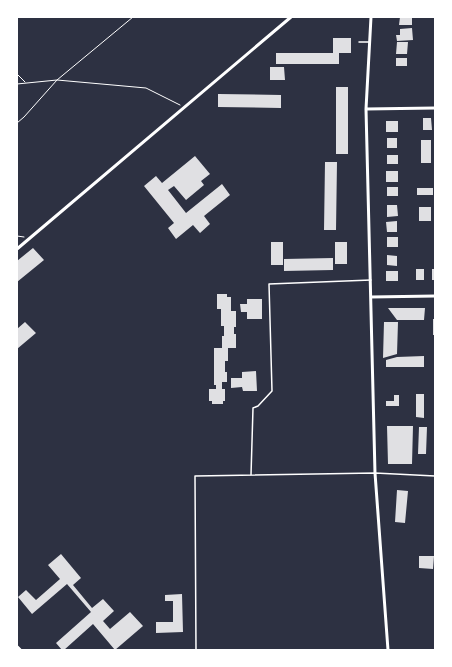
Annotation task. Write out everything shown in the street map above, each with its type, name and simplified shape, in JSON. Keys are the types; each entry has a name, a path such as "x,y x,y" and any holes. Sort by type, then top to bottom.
{"street":[{"path":"17,249 290,17"},
{"path":"371,17 366,108 375,473 388,650"},
{"path":"366,108 435,108"},
{"path":"371,297 435,296"},
{"path":"17,647 20,650"}],"lane":[{"path":"359,42 370,42"},
{"path":"251,475 253,408 258,406 272,391 268,284 371,280"},
{"path":"196,650 195,476 375,473 435,476"}],"path":[{"path":"17,123 57,80 133,17"},
{"path":"17,74 25,83"},
{"path":"17,84 57,80 146,88 181,105"},
{"path":"17,236 26,237"}],"building":[{"path":"400,17 412,17 412,25 399,25"},
{"path":"412,28 413,40 397,41 396,35 400,35 400,29"},
{"path":"333,38 351,38 351,53 339,53 339,64 276,64 276,53 333,53"},
{"path":"397,42 408,42 407,54 396,54"},
{"path":"396,58 407,58 407,66 396,66"},
{"path":"270,67 284,67 285,80 270,80"},
{"path":"336,87 348,87 348,154 336,154"},
{"path":"218,94 281,95 281,108 218,107"},
{"path":"423,118 431,118 432,130 423,130"},
{"path":"386,121 398,121 398,132 386,132"},
{"path":"387,138 397,138 397,148 387,148"},
{"path":"421,140 431,140 431,163 421,163"},
{"path":"387,155 398,155 398,164 387,164"},
{"path":"195,156 210,174 201,181 204,185 186,200 174,186 168,190 186,213 222,184 230,195 204,216 210,224 200,233 193,225 176,239 168,228 174,223 144,186 156,176 162,183"},
{"path":"325,162 337,162 336,230 324,230"},
{"path":"386,171 398,171 398,182 386,182"},
{"path":"387,187 398,187 398,196 387,196"},
{"path":"417,188 433,188 433,195 417,195"},
{"path":"387,205 397,205 398,216 387,217"},
{"path":"419,207 431,207 431,221 419,221"},
{"path":"397,221 397,232 387,232 386,222"},
{"path":"387,237 398,237 398,247 387,247"},
{"path":"271,242 283,242 283,265 271,265"},
{"path":"335,242 347,242 347,264 335,264"},
{"path":"33,248 44,260 17,282 17,261"},
{"path":"387,255 397,256 397,266 387,265"},
{"path":"333,258 333,270 284,271 284,259"},
{"path":"416,269 424,269 424,280 416,280"},
{"path":"432,269 435,269 435,280 432,280"},
{"path":"386,271 398,271 398,281 386,281"},
{"path":"217,294 227,294 227,297 231,297 231,311 236,311 236,327 234,327 234,334 236,334 236,348 228,348 228,361 225,361 227,382 222,382 222,389 225,389 225,401 223,401 223,404 212,404 212,401 209,401 209,389 216,389 216,385 214,385 214,348 222,348 222,336 224,336 224,326 221,326 221,309 217,309"},
{"path":"247,299 262,299 262,319 247,319 247,312 241,312 240,304 247,304"},
{"path":"388,308 425,308 424,320 397,320"},
{"path":"433,319 435,319 435,335 433,335"},
{"path":"25,322 36,333 17,349 17,329"},
{"path":"384,322 398,322 397,354 383,358"},
{"path":"424,356 424,367 386,367 386,360 397,357"},
{"path":"256,371 257,391 243,391 242,387 231,388 231,378 242,378 242,372"},
{"path":"416,394 424,394 424,418 416,417"},
{"path":"394,395 399,395 399,406 386,406 386,401 394,401"},
{"path":"387,426 413,426 412,464 388,464"},
{"path":"419,427 427,427 426,454 418,454"},
{"path":"397,490 408,491 405,523 395,522"},
{"path":"61,554 81,578 73,585 92,608 103,599 114,611 103,621 110,629 130,612 143,626 115,650 93,624 64,650 62,650 56,643 91,612 67,584 32,614 18,597 26,590 36,600 60,579 48,565"},
{"path":"419,556 434,556 433,569 419,568"},
{"path":"182,594 183,632 156,633 156,622 173,622 173,601 165,601 165,595"}]}
